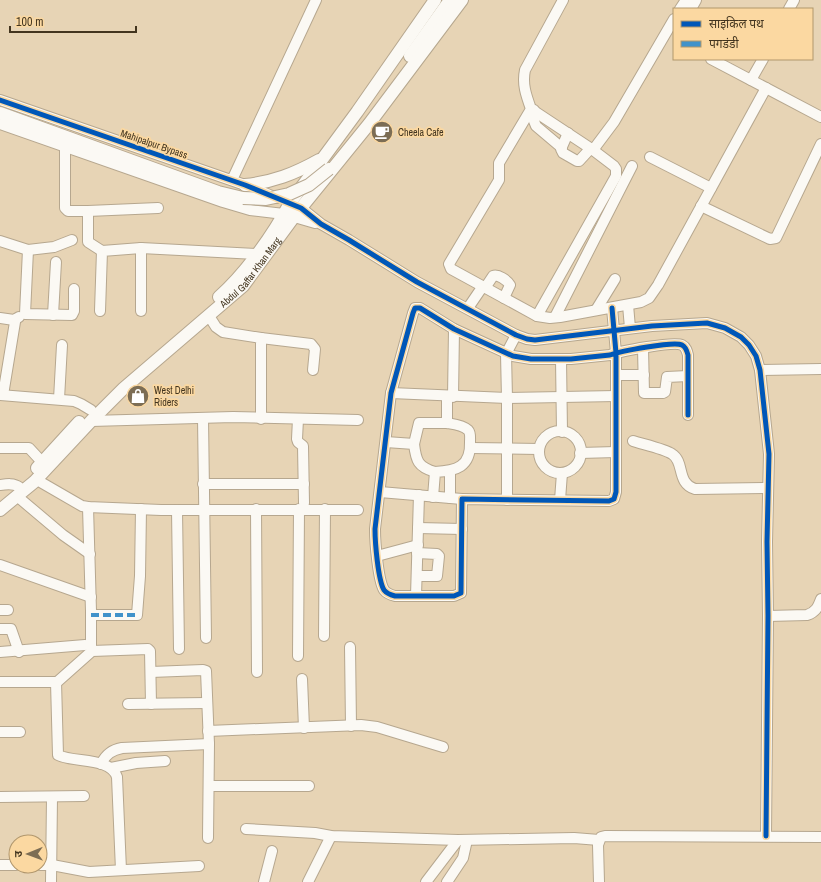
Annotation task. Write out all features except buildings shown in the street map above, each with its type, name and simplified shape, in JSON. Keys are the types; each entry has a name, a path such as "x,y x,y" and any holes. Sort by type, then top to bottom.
{"main road":[{"name":"Abdul Gaffar Khan Marg","path":"293,213 290,203 326,164 434,0"},
{"path":"0,113 218,192 243,198 266,199 289,194 309,185 326,164 351,141 450,0"},
{"name":"Abdul Gaffar Khan Marg","path":"0,503 37,480 91,415 129,374 229,288 369,124 462,0"},
{"path":"245,184 265,183 283,178 304,169 326,164"},
{"name":"Abdul Gaffar Khan Marg","path":"0,510 18,492 42,462 91,415 231,298 245,283 293,213"}],"street":[{"path":"232,180 316,0"},
{"path":"562,148 536,126 523,82 525,70 564,0"},
{"path":"682,8 692,2"},
{"path":"568,133 561,151 577,161 581,160 614,122 673,22"},
{"path":"713,60 821,117"},
{"path":"751,80 761,60"},
{"path":"532,110 499,163 499,180 450,264 451,269 537,316 555,317 628,305 641,302 649,298 766,88"},
{"name":"Mahipalpur Bypass","path":"0,100 245,184 290,203"},
{"path":"532,110 592,149 614,166 617,173 537,316"},
{"path":"0,124 223,202 250,210 293,213 321,224 417,282 527,340 689,323 706,323 716,325 725,328 742,338 749,345 756,356 760,370 768,447 766,836"},
{"path":"701,206 770,239 776,238 821,144"},
{"path":"65,147 65,208 68,211 158,208"},
{"path":"650,157 711,188"},
{"path":"555,317 634,162 627,171 617,173"},
{"path":"88,211 88,242 102,251 141,248 257,254"},
{"path":"0,241 28,250 54,248 72,240"},
{"path":"141,248 141,311"},
{"path":"26,314 28,250"},
{"path":"100,311 102,251"},
{"path":"53,315 56,262"},
{"path":"468,308 493,276 498,276 509,283 510,285 504,298"},
{"path":"596,310 615,279"},
{"path":"0,318 14,320 26,314 73,314 74,290"},
{"path":"628,305 630,328"},
{"path":"462,499 461,593 454,596 395,596 387,593 382,582 377,556 375,529 391,393 415,308 420,308 454,329 506,354 523,359 561,359 603,355 675,344 683,345 686,348 688,355 688,415"},
{"path":"380,492 462,499 609,501 614,499 616,492 616,353 612,308"},
{"path":"209,316 216,327 223,332 311,344 315,349 313,370"},
{"path":"14,320 15,322 1,395 74,401 81,404 91,415 358,420"},
{"path":"446,423 450,396 454,329"},
{"path":"507,500 508,449 506,354 516,335"},
{"path":"261,338 262,419"},
{"path":"59,400 62,344"},
{"path":"643,348 644,392 646,394 665,392 666,378 668,376 688,376"},
{"path":"561,359 562,432"},
{"path":"760,370 821,369"},
{"path":"616,375 644,375"},
{"path":"391,393 507,398 616,396"},
{"path":"202,418 206,638"},
{"path":"298,419 298,442 303,446 304,484 302,506 298,656"},
{"path":"418,423 446,423 468,430 470,434 470,448 466,461 460,467 450,471 435,472 420,464 416,456 414,444 418,423"},
{"path":"555,432 562,432 573,437 580,447 580,454 579,459 573,469 562,473 555,473 543,465 540,459 539,449 543,439 555,432"},
{"path":"633,441 672,454 678,462 685,482 696,489 768,488"},
{"path":"386,442 414,444"},
{"path":"0,448 29,448 42,462"},
{"path":"470,448 539,449"},
{"path":"580,454 616,452"},
{"path":"450,471 450,498"},
{"path":"433,497 435,472"},
{"path":"560,500 562,473"},
{"path":"37,480 82,506 88,507 204,510 302,506 325,509 358,510"},
{"path":"203,484 304,484"},
{"path":"0,485 16,485 18,492 63,535 90,554"},
{"path":"416,596 419,495"},
{"path":"88,507 91,647 56,683 58,756 101,764 115,771 117,777 121,870"},
{"path":"91,614 137,616 140,576 141,509"},
{"path":"256,509 257,672"},
{"path":"324,636 325,509"},
{"path":"177,510 179,649"},
{"path":"418,528 462,529"},
{"path":"377,556 418,549 438,554 437,576 417,576"},
{"path":"0,566 91,597"},
{"path":"768,616 807,615 812,613 817,608 821,599"},
{"path":"0,629 11,629 19,652"},
{"path":"350,647 351,726"},
{"path":"0,652 89,648 149,649 151,704"},
{"path":"150,672 206,670 209,744 208,838"},
{"path":"302,679 304,728"},
{"path":"0,682 56,683"},
{"path":"128,704 207,703"},
{"path":"208,731 351,726 377,727 443,747"},
{"path":"0,732 20,732"},
{"path":"101,764 104,757 115,749 209,744"},
{"path":"111,768 131,764 165,761"},
{"path":"209,786 309,786"},
{"path":"0,797 84,796"},
{"path":"51,882 52,797"},
{"path":"246,829 315,833 331,836 463,840 574,838 599,840"},
{"path":"308,882 331,836"},
{"path":"599,882 598,845 601,837 605,836 821,837"},
{"path":"426,882 463,840"},
{"path":"447,882 463,858 463,840"},
{"path":"264,882 272,851"},
{"path":"48,865 89,872 200,866"}],"marked path":[{"path":"91,615 137,615"}],"cycle path":[{"path":"0,100 245,185 301,208 321,224 417,282 516,335 527,339 535,340 652,326 707,323 725,328 741,337 749,345 756,356 760,370 769,454 767,542 768,616 766,836"},
{"path":"612,308 616,353 616,492 614,499 609,501 462,499 461,593 454,596 395,596 384,590 376,551 375,529 391,393 415,308 420,308 454,329 513,356 531,359 571,359 610,355 616,353 625,351 659,345 682,345 687,351 688,355 688,415"}],"place":[{"name":"Cheela Cafe","path":"382,132"},
{"name":"West Delhi Riders","path":"138,396"}]}
